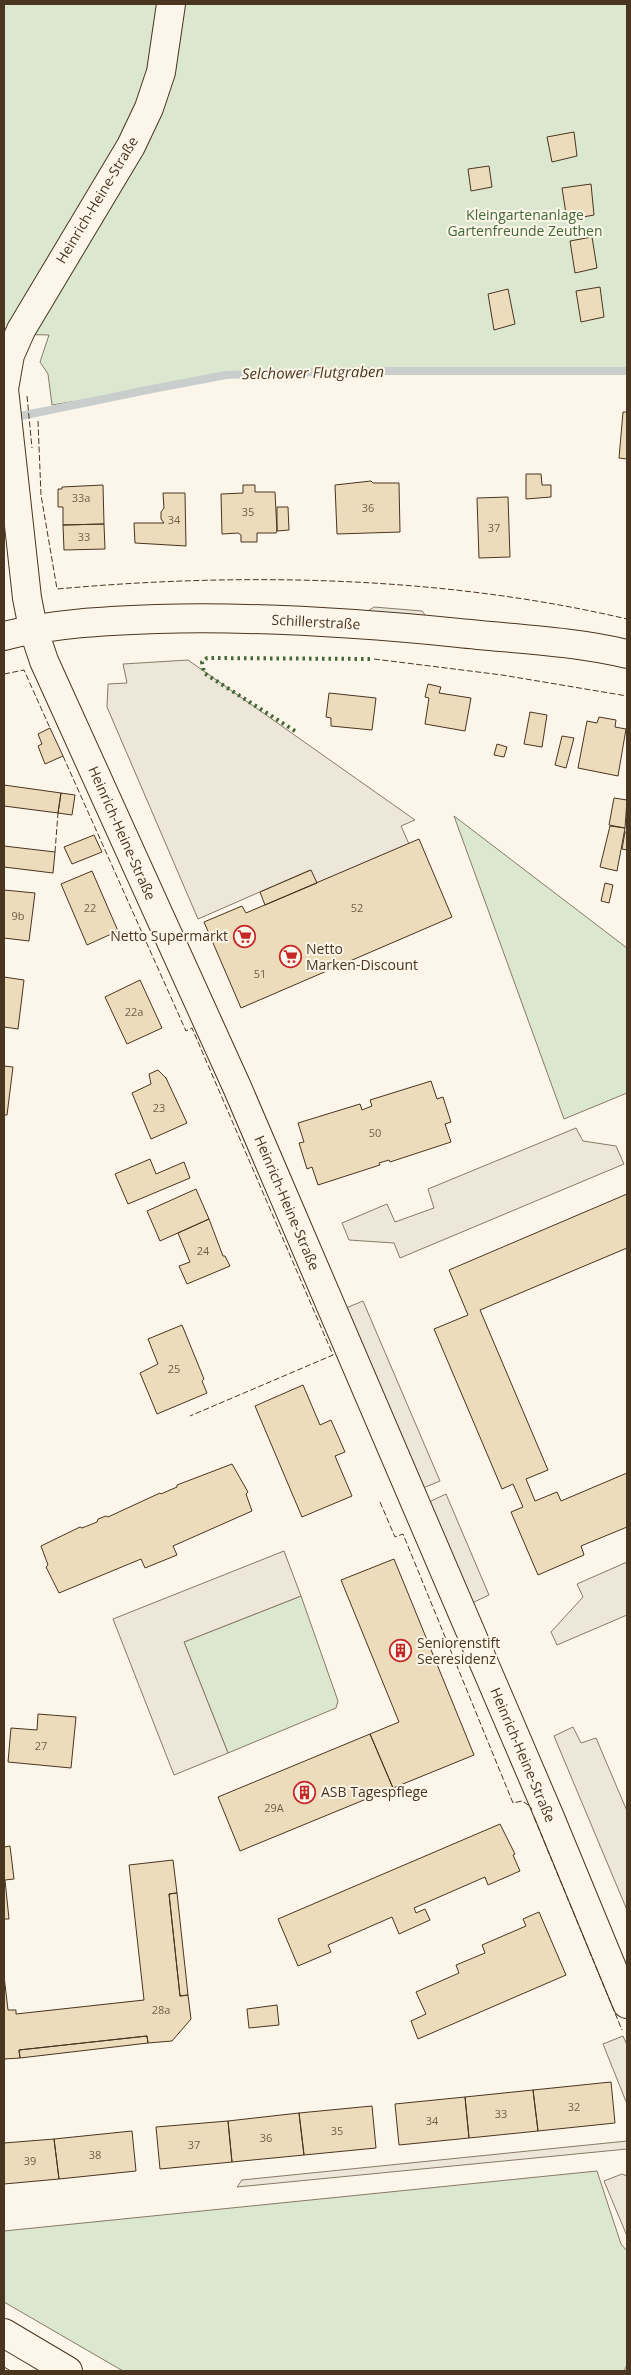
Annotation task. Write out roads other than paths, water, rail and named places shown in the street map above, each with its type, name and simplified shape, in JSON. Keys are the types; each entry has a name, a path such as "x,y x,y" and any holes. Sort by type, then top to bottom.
{"street":[{"name":"Heinrich-Heine-Straße","path":"171,4 160,72 149,108 131,146 12,327 10,355 4,389 26,590 33,628 47,667 234,1079 549,1815 627,2004"},
{"name":"Schillerstraße","path":"4,636 33,628 134,620 247,619 420,628 608,649 627,654"},
{"path":"4,2333 68,2371"}],"waterway":[{"name":"Selchower Flutgraben","path":"11,418 226,375 350,371 627,371"}],"place":[{"name":"Netto Supermarkt","path":"244,936"},
{"name":"Netto Marken-Discount","path":"290,957"},
{"name":"Seniorenstift Seeresidenz","path":"401,1651"},
{"name":"ASB Tagespflege","path":"305,1792"}],"park label":[{"name":"Kleingartenanlage Gartenfreunde Zeuthen","path":"525,224"}]}
